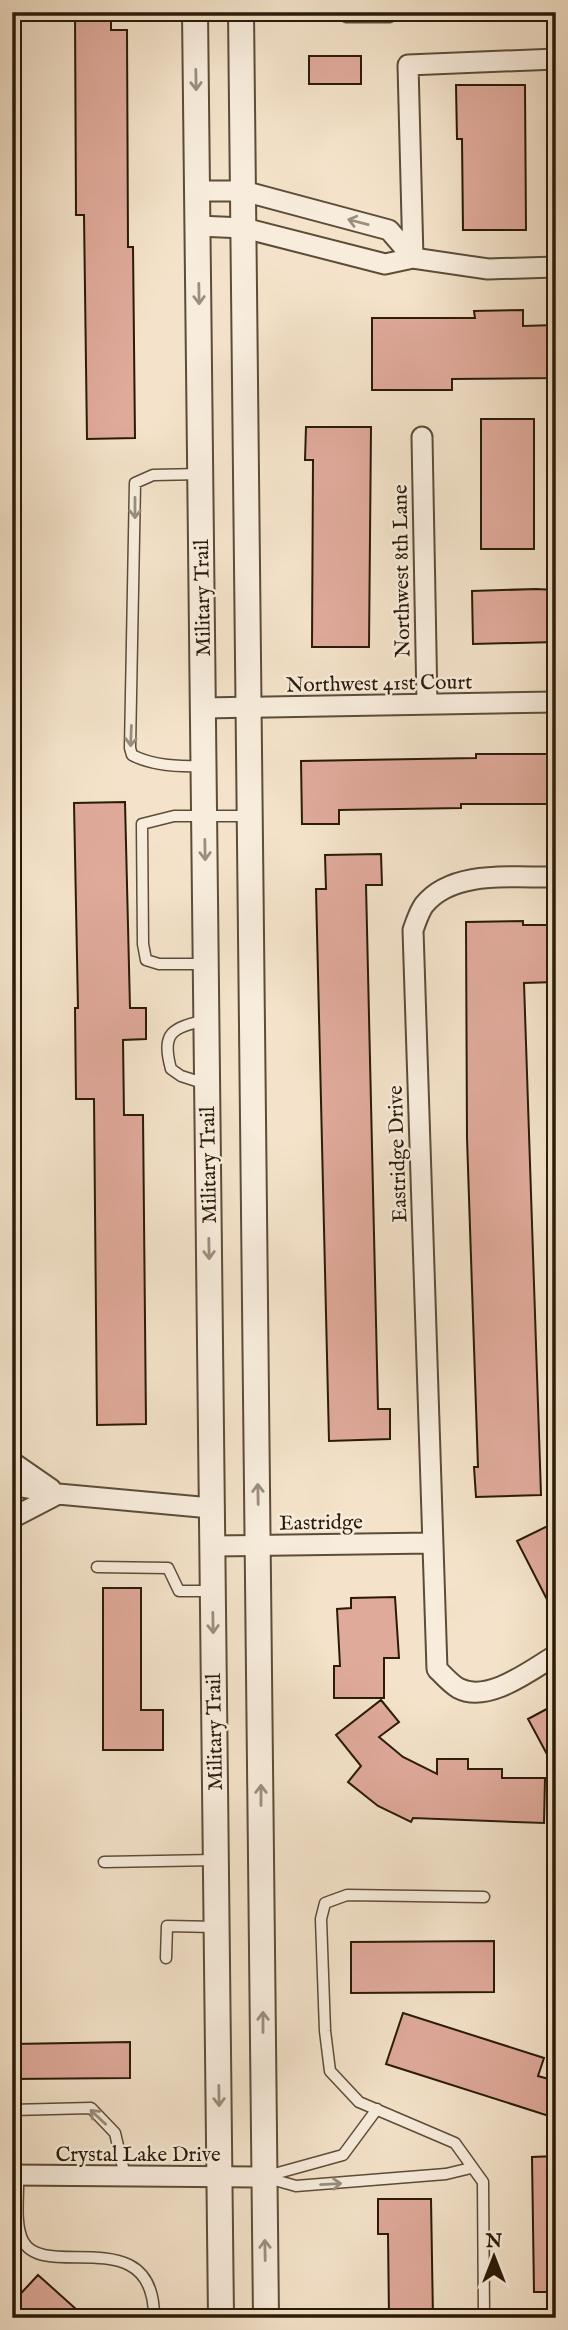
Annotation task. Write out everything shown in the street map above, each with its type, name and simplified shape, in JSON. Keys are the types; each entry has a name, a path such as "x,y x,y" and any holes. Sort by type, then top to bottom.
{"street":[{"name":"Military Trail","path":"195,12 221,2318"},
{"path":"241,12 266,2318"},
{"path":"348,12 388,12"},
{"path":"412,258 408,65 556,60"},
{"path":"198,191 243,191 389,230 412,258"},
{"path":"198,226 244,228 385,264 412,258 488,269 556,267"},
{"name":"Northwest 8th Lane","path":"422,437 427,704"},
{"name":"Northwest 41st Court","path":"204,708 556,702"},
{"name":"Eastridge Drive","path":"556,877 468,880 441,889 423,906 412,930 437,1669 459,1689 484,1692 515,1679 556,1655"},
{"path":"12,1462 58,1494"},
{"path":"12,1485 58,1494 211,1508"},
{"path":"12,1518 58,1494"},
{"name":"Eastridge","path":"212,1546 431,1543"},
{"name":"Crystal Lake Drive","path":"15,2175 264,2177"}],"lane":[{"path":"201,474 153,475 135,484 130,748 132,755 142,760 179,767 204,766"},
{"path":"206,964 159,964 146,960 143,944 142,824 148,820 174,816 250,816"},
{"path":"207,1020 172,1031 167,1041 171,1069 181,1076 208,1084"},
{"path":"97,1567 168,1568 179,1591 213,1591"},
{"path":"104,1862 216,1860"},
{"path":"484,1897 347,1895 325,1903 321,1919 325,2031 330,2071 359,2102 455,2143 483,2182 484,2318"},
{"path":"166,1958 167,1926 217,1927"},
{"path":"12,2110 91,2108 115,2133 125,2176"},
{"path":"264,2177 343,2155 377,2109"},
{"path":"264,2177 296,2186 433,2176 471,2168"},
{"path":"15,2175 23,2242 39,2255 123,2261 143,2279 154,2295 154,2318"}],"building":[{"path":"75,12 111,12 111,30 127,30 128,247 133,247 135,438 87,439 84,215 76,215"},
{"path":"309,56 361,56 361,84 309,84"},
{"path":"456,85 525,85 526,230 463,230 462,139 457,139"},
{"path":"523,310 523,326 556,325 556,378 452,379 452,390 372,390 372,318 475,318 474,311"},
{"path":"481,419 534,419 534,549 481,549"},
{"path":"306,427 371,427 369,647 312,647 313,460 305,460"},
{"path":"556,590 556,642 473,644 472,591"},
{"path":"476,754 556,754 556,804 461,804 461,808 339,810 339,824 302,824 301,761 476,758"},
{"path":"125,802 130,1008 146,1008 146,1039 123,1040 124,1115 143,1115 146,1424 97,1425 94,1099 76,1099 75,1008 78,1008 74,803"},
{"path":"381,854 382,885 366,885 378,1409 390,1409 390,1439 329,1441 316,889 326,889 325,855"},
{"path":"523,921 523,925 556,925 556,982 524,983 541,1495 476,1497 474,1467 478,1467 467,1138 466,922"},
{"path":"556,1522 556,1617 517,1541"},
{"path":"103,1588 141,1588 141,1710 163,1710 163,1750 103,1750"},
{"path":"395,1597 399,1658 384,1658 384,1698 334,1698 334,1666 340,1666 337,1609 351,1608 351,1598"},
{"path":"381,1700 399,1722 379,1737 403,1757 437,1774 437,1759 468,1759 468,1769 502,1769 502,1778 545,1778 544,1823 413,1818 411,1822 378,1806 348,1782 361,1766 336,1735"},
{"path":"556,1704 556,1771 528,1719"},
{"path":"494,1941 494,1992 351,1993 351,1942"},
{"path":"403,2013 544,2058 538,2076 556,2081 556,2095 549,2116 386,2064"},
{"path":"130,2042 130,2078 12,2079 12,2044"},
{"path":"556,2156 556,2292 534,2292 532,2157"},
{"path":"378,2199 431,2199 433,2318 389,2318 388,2234 378,2234"},
{"path":"38,2275 86,2318 12,2318 12,2303"}]}
